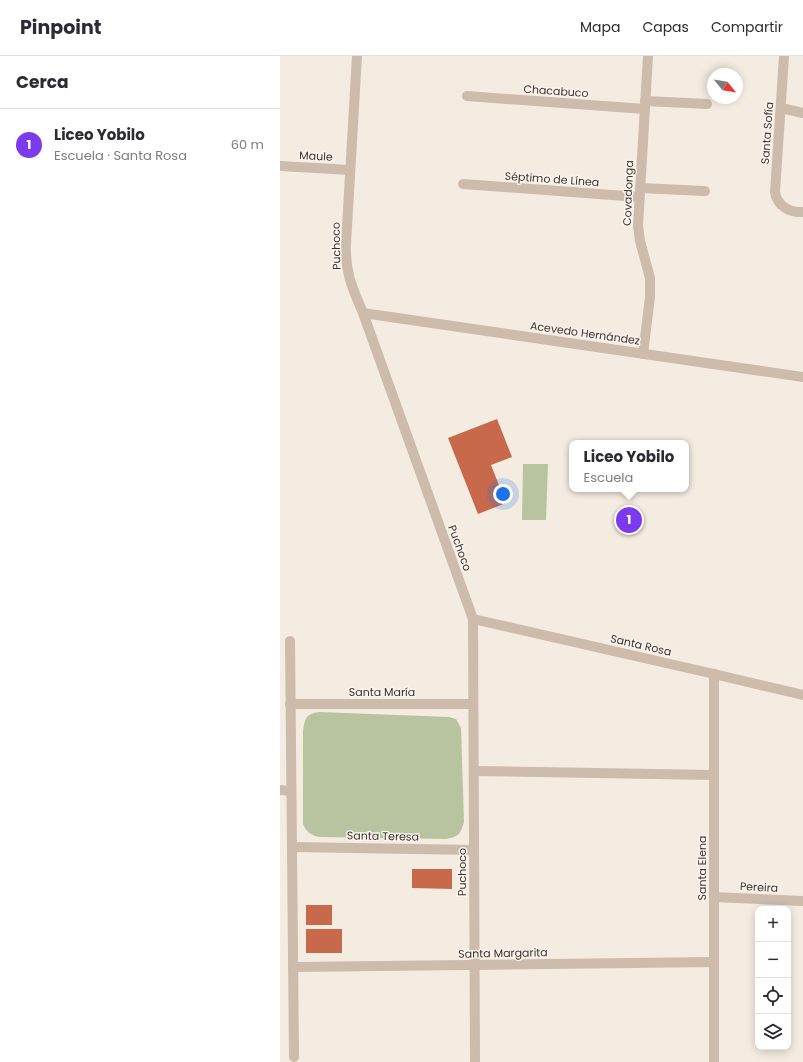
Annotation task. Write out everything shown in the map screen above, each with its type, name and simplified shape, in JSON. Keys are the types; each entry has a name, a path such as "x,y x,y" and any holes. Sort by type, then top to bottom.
{"street":[{"name":"Puchoco","path":"357,56 345,258 347,271 350,283 363,313 473,619 475,1062"},
{"name":"Covadonga","path":"643,354 650,297 650,278 639,234 648,56"},
{"name":"Santa Sofía","path":"784,56 775,192 778,200 784,208 797,213 803,212"},
{"name":"Chacabuco","path":"467,96 645,105 707,104"},
{"path":"781,108 803,113"},
{"name":"Maule","path":"280,166 350,170"},
{"name":"Séptimo de Línea","path":"463,184 640,192 705,191"},
{"name":"Acevedo Hernández","path":"363,313 803,377"},
{"name":"Santa Rosa","path":"473,619 803,695"},
{"path":"290,641 294,1057"},
{"name":"Santa Elena","path":"714,674 714,1062"},
{"name":"Santa María","path":"290,704 473,704"},
{"path":"474,771 714,775"},
{"path":"280,790 291,791"},
{"name":"Santa Teresa","path":"292,847 474,850"},
{"name":"Pereira","path":"714,897 803,901"},
{"name":"Santa Margarita","path":"293,967 714,962"}],"green space":[{"path":"523,464 548,464 546,520 522,520"},
{"path":"319,712 449,717 456,719 461,728 464,822 458,834 454,837 446,839 319,837 309,833 303,824 303,731 307,717 311,714"}],"building":[{"path":"497,419 512,457 491,465 506,503 478,514 448,438"},
{"path":"412,869 452,869 452,889 412,888"},
{"path":"306,905 332,905 332,925 306,925"},
{"path":"306,929 342,929 342,953 306,953"}],"place":[{"name":"Liceo Yobilo","path":"629,520"}]}
